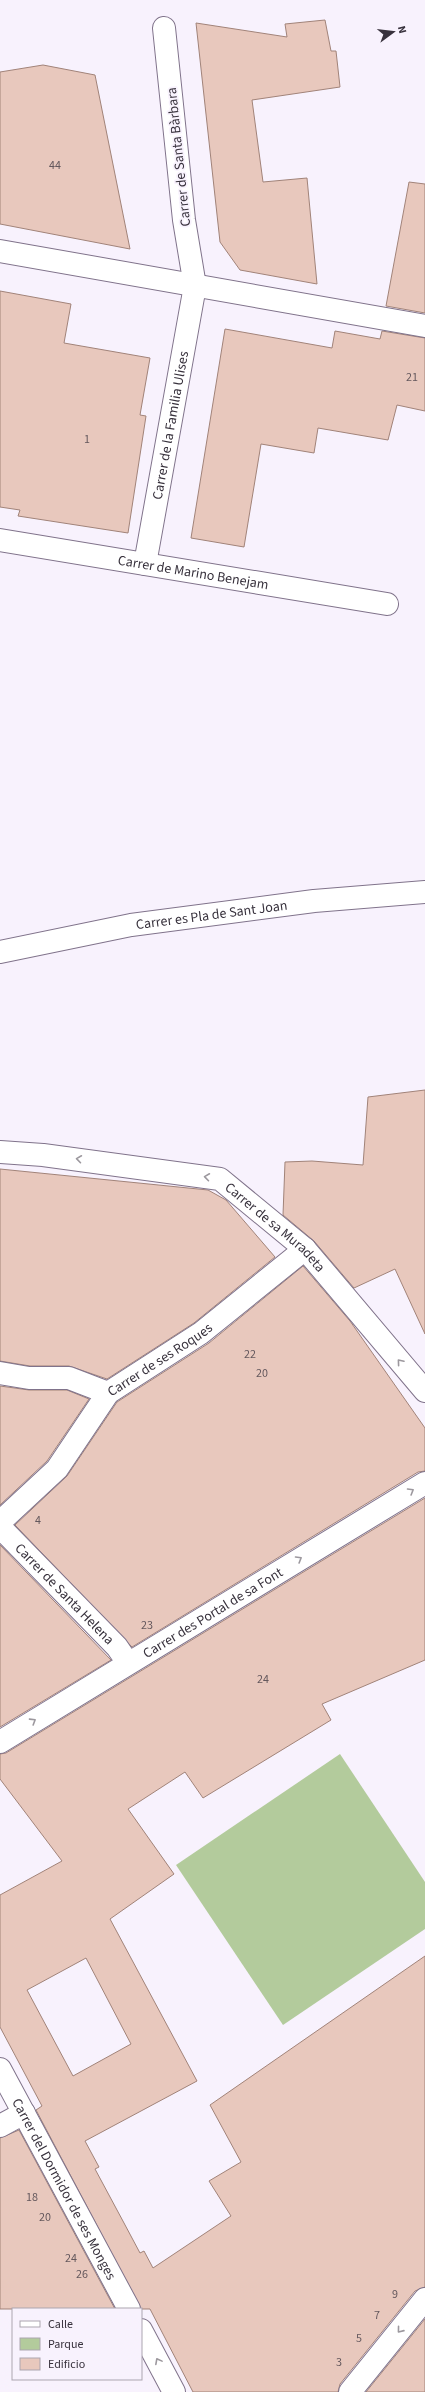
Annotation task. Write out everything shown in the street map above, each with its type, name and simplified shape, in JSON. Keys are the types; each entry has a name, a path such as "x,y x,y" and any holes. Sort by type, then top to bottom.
{"street":[{"name":"Carrer de Santa Bàrbara","path":"164,28 184,220 195,286"},
{"path":"0,251 425,326"},
{"name":"Carrer de la Familia Ulises","path":"145,564 195,286"},
{"name":"Carrer de Marino Benejam","path":"0,540 387,604"},
{"name":"Carrer es Pla de Sant Joan","path":"0,952 131,925 314,901 425,892"},
{"name":"Carrer de sa Muradeta","path":"0,1152 43,1154 220,1179 305,1249 425,1391"},
{"name":"Carrer de ses Roques","path":"0,1522 57,1469 108,1392 201,1333 305,1249"},
{"path":"0,1373 29,1378 69,1378 108,1392"},
{"name":"Carrer des Portal de sa Font","path":"0,1742 425,1483"},
{"name":"Carrer de Santa Helena","path":"0,1527 117,1647 128,1663"},
{"name":"Carrer del Dormidor de ses Monges","path":"0,2069 128,2308"},
{"path":"0,2126 24,2113"},
{"path":"350,2392 425,2299"},
{"path":"142,2332 174,2392"}],"green space":[{"path":"340,1754 425,1882 425,1929 283,2025 176,1865"}],"building":[{"path":"325,20 331,51 336,51 340,87 252,100 263,182 307,178 317,284 240,270 220,242 196,23 287,37 285,24"},
{"path":"43,65 95,75 130,249 0,224 0,72"},
{"path":"409,182 425,184 425,313 386,306"},
{"path":"0,291 71,304 64,343 150,358 140,415 146,416 128,533 18,516 20,510 0,507"},
{"path":"225,329 332,348 335,331 380,339 382,331 425,338 425,411 397,405 388,440 318,428 314,453 261,444 244,547 191,538"},
{"path":"425,1090 425,1334 395,1269 354,1288 314,1241 283,1215 285,1162 312,1161 363,1165 368,1097"},
{"path":"0,1169 208,1190 226,1200 275,1257 194,1323 107,1379 69,1366 30,1366 0,1361"},
{"path":"303,1266 350,1321 425,1428 425,1471 418,1472 132,1647 15,1525 67,1476 117,1402 209,1343"},
{"path":"0,1386 29,1390 67,1390 89,1399 47,1461 0,1505"},
{"path":"425,1498 425,1660 322,1704 331,1720 203,1798 185,1772 128,1809 174,1874 110,1919 197,2081 85,2141 99,2167 95,2169 140,2253 144,2251 153,2268 231,2216 209,2181 241,2162 210,2105 425,1956 425,2287 415,2291 340,2384 338,2392 193,2392 150,2309 140,2308 36,2110 42,2106 0,2027 0,1895 62,1861 0,1779 0,1754 6,1753","holes":["86,1958 131,2044 73,2076 27,1990"]},
{"path":"0,1545 111,1660 0,1727"},
{"path":"19,2130 114,2308 0,2309 0,2138"},
{"path":"425,2319 425,2392 366,2392"}]}
